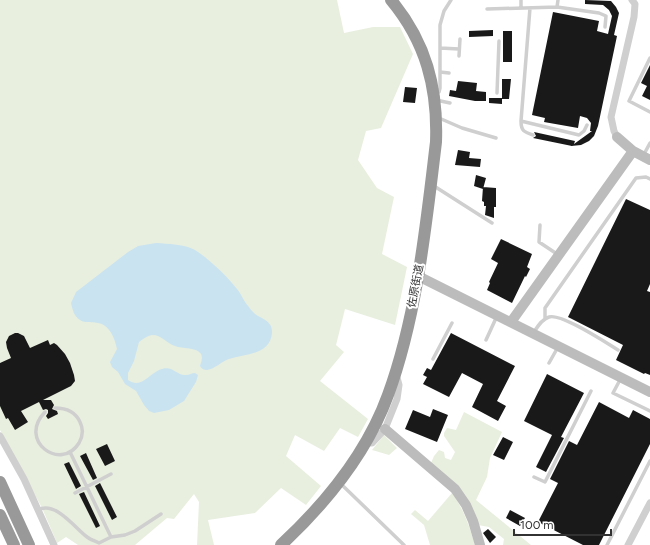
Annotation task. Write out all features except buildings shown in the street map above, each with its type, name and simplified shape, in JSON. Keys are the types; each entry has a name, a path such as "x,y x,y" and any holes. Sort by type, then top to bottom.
{"highway":[{"name":"佐原街道","path":"281,545 311,515 338,482 365,443 383,406 396,371 405,340 418,276 436,142 435,96 430,75 418,41 401,13 391,0"},
{"path":"0,482 30,545"},
{"path":"0,515 14,545"}],"street":[{"path":"632,0 635,4 634,17 610,117 617,137 633,151 647,158"},
{"path":"511,322 633,151"},
{"path":"418,276 650,392"},
{"path":"365,443 372,443 385,429 397,399 399,385 396,371"},
{"path":"385,429 455,489 466,505 473,521 480,545"},
{"path":"0,436 24,479 54,545"},
{"path":"628,545 650,503"}],"lane":[{"path":"450,103 435,96 439,92 440,88 440,25 444,11 451,0"},
{"path":"521,0 521,8"},
{"path":"557,7 558,0"},
{"path":"487,9 557,7 599,12 606,16 605,27"},
{"path":"530,8 521,128 524,132 533,135"},
{"path":"459,56 460,39"},
{"path":"497,93 499,41"},
{"path":"440,48 459,49"},
{"path":"650,58 629,101 650,112"},
{"path":"440,72 449,73"},
{"path":"436,117 462,128 496,138"},
{"path":"521,122 579,135 584,131 587,125"},
{"path":"647,158 650,143"},
{"path":"545,319 545,308 636,178 646,177 650,179"},
{"path":"431,184 492,223"},
{"path":"540,225 539,242 559,255"},
{"path":"486,340 498,315"},
{"path":"533,333 545,319 551,316 562,318 618,350"},
{"path":"433,360 452,323"},
{"path":"549,363 558,346"},
{"path":"621,377 613,393 650,412"},
{"path":"534,477 544,482 591,391"},
{"path":"44,412 36,424 36,437 39,444 44,449 56,455 70,452 76,447 80,440 82,432 81,424 77,416 71,411 63,408 55,408"},
{"path":"70,452 111,537"},
{"path":"608,545 650,461"},
{"path":"75,494 111,474"},
{"path":"338,482 404,545"},
{"path":"38,510 45,507 52,508 59,512 87,537 99,543 111,537 125,535 135,531 161,514"}],"green space":[{"path":"0,0 337,0 344,33 373,27 400,27 413,54 381,128 366,131 358,160 377,188 394,197 382,254 407,267 395,325 345,309 336,345 344,352 320,381 368,419 358,437 340,428 324,451 295,435 286,456 321,486 306,505 281,488 255,513 208,520 214,545 197,545 199,502 194,494 174,519 167,518 135,545 78,545 66,537 57,543 42,508 0,430"},
{"path":"464,412 502,432 490,458 487,477 476,500 531,545 503,545 504,539 489,527 478,525 431,463 439,450 444,452 445,458 451,460 455,452 444,436 444,433 447,428 456,430"},
{"path":"384,435 397,448 389,455 372,450"},
{"path":"452,493 466,518 475,545 430,545 424,525 411,514 415,510 428,521"}],"water":[{"path":"156,243 186,247 195,250 206,258 233,284 253,312 269,323 272,333 267,346 262,350 229,359 207,370 200,366 202,356 196,350 175,346 155,335 150,335 139,342 134,361 128,373 128,380 137,383 141,382 155,372 168,368 183,375 195,373 198,375 196,382 184,401 169,410 154,413 149,411 136,391 125,384 118,372 112,367 110,362 117,349 109,329 102,324 80,320 74,314 71,303 76,292 128,252 138,246"}]}
